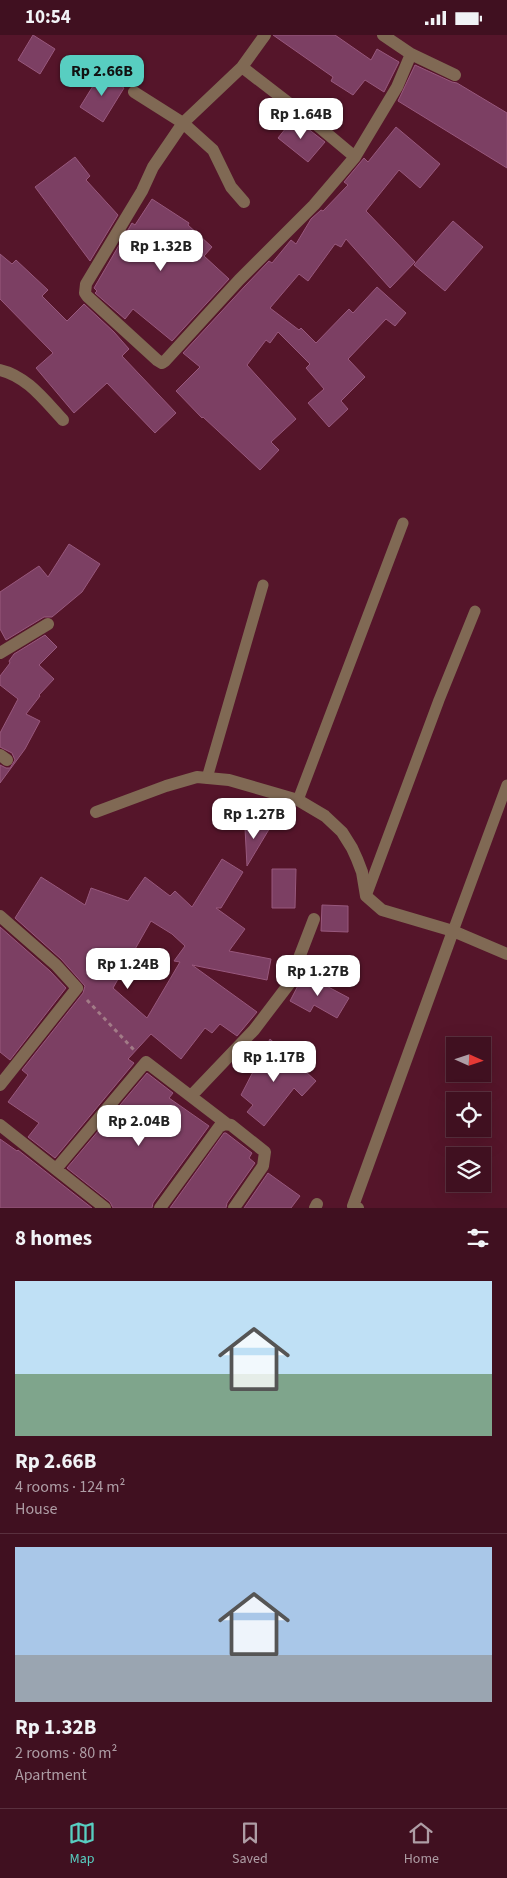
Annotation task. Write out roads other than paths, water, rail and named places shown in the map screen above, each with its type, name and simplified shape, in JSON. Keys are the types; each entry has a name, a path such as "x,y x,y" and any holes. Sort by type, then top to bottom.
{"street":[{"path":"264,35 242,67 183,123 153,167 142,191 86,284 87,296 162,363 239,280 314,205 354,157 397,87 411,54"},
{"path":"382,35 411,54 455,75"},
{"path":"242,67 312,121 354,157"},
{"path":"134,92 183,123 213,150 231,187 244,202"},
{"path":"0,370 9,372 32,387 63,420"},
{"path":"0,653 48,624"},
{"path":"96,812 166,786 197,777 229,779 298,800 325,816 342,833 352,848 362,872 366,896 382,910 453,931 507,954"},
{"path":"0,916 56,965 77,988 0,1085"},
{"path":"191,1096 254,1030 290,984 314,919"},
{"path":"358,1208 353,1206 453,931"},
{"path":"56,1169 146,1063 265,1152 266,1157 263,1166 234,1208"},
{"path":"0,1125 105,1208"},
{"path":"160,1208 219,1127 227,1125"}],"lane":[{"path":"298,800 403,523"},
{"path":"208,778 263,585"},
{"path":"366,896 439,700 475,611"},
{"path":"453,931 507,785"}]}
